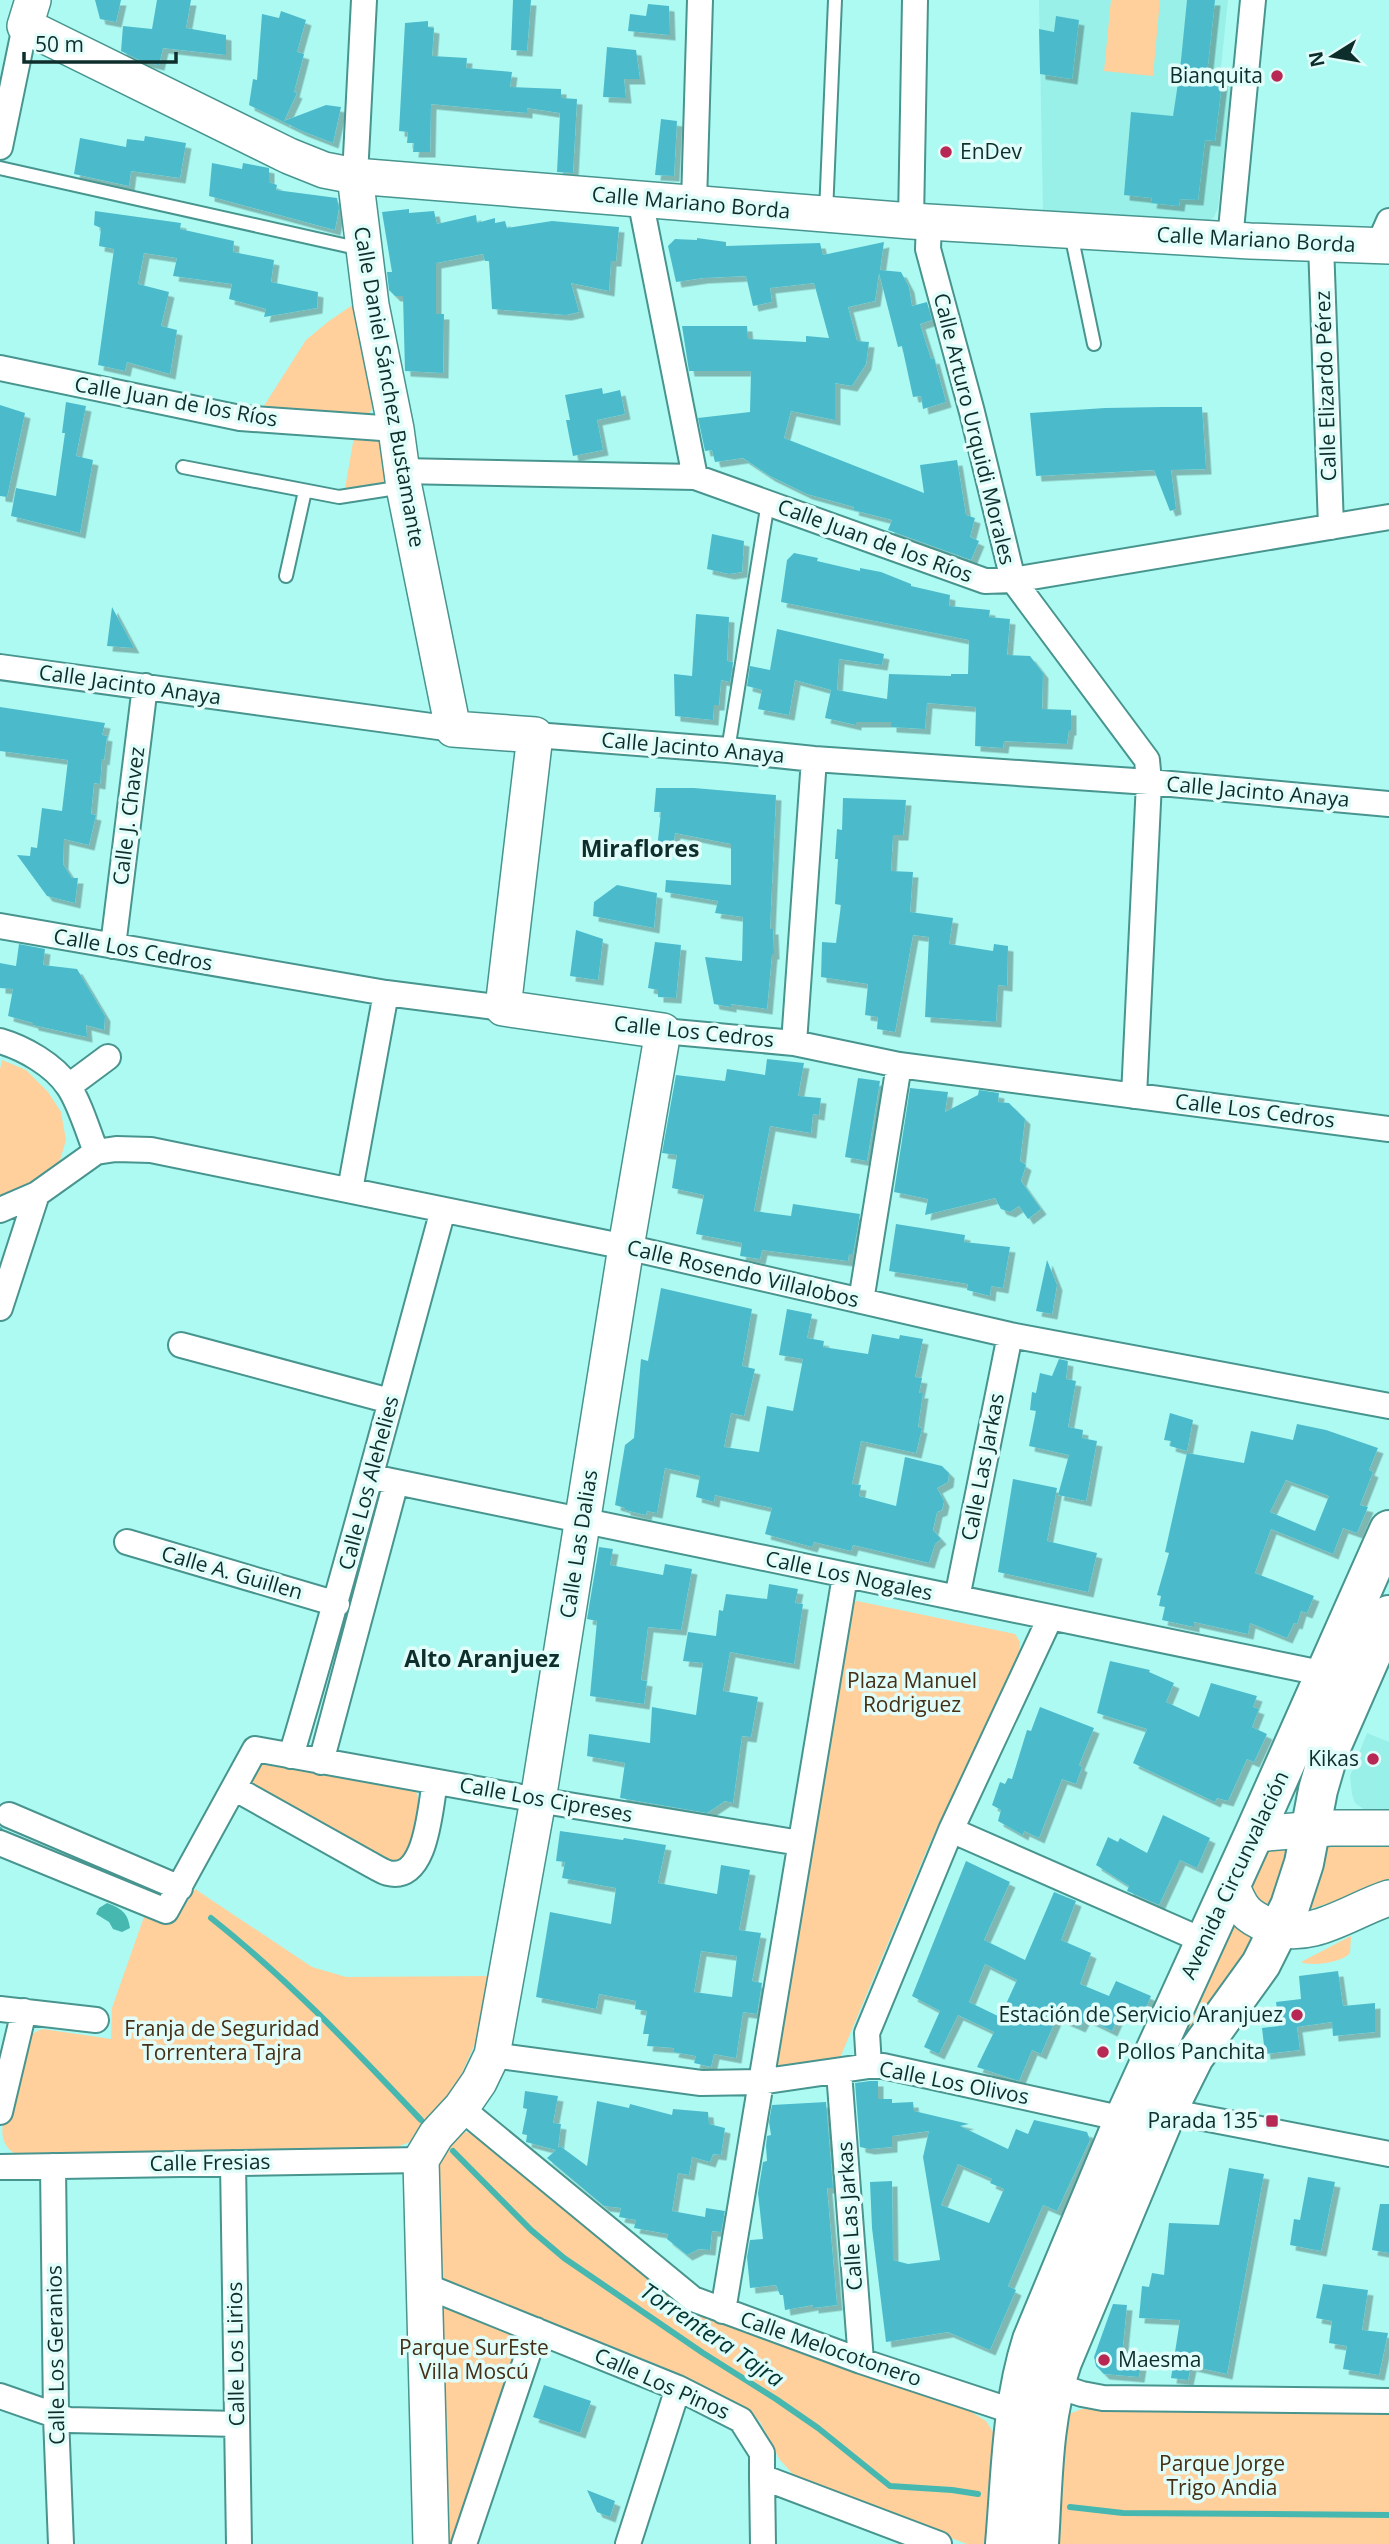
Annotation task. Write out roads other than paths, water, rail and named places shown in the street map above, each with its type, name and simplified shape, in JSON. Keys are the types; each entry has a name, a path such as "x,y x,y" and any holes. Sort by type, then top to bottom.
{"highway":[{"name":"Avenida Circunvalación","path":"1005,2544 1016,2412 1021,2375 1031,2340 1124,2119 1389,1530"},
{"name":"Avenida Circunvalación","path":"1039,2544 1048,2416 1054,2385 1167,2110 1194,2057 1261,1964 1279,1930 1301,1874 1318,1790 1329,1752 1389,1615"}],"street":[{"name":"Calle Daniel Sánchez Bustamante","path":"365,0 355,176 371,305 396,429 402,479 453,729"},
{"path":"694,203 700,0"},
{"name":"Calle Arturo Urquidi Morales","path":"915,0 920,221 972,412 1013,580 1147,760 1149,782 1134,1096"},
{"path":"1230,240 1253,0"},
{"name":"Calle Mariano Borda","path":"29,13 289,156 324,170 355,176 1070,231 1321,244 1385,238"},
{"path":"0,147 29,13"},
{"path":"640,199 695,477"},
{"name":"Calle Elizardo Pérez","path":"1321,244 1331,527"},
{"name":"Calle Juan de los Ríos","path":"0,368 240,418 396,429"},
{"name":"Calle Juan de los Ríos","path":"402,479 695,477 985,581 1013,580 1389,517"},
{"name":"Calle Jacinto Anaya","path":"0,667 453,729 814,759 1149,782 1389,804"},
{"name":"Calle J. Chavez","path":"113,946 145,686"},
{"path":"503,1008 535,735"},
{"path":"794,1043 814,759"},
{"name":"Calle Los Cedros","path":"0,926 386,993 663,1031 794,1043 899,1065 1389,1129"},
{"path":"350,1190 386,993"},
{"name":"Calle Las Dalias","path":"421,2160 436,2135 461,2108 479,2082 492,2055 538,1800 663,1031"},
{"path":"0,1041 43,1062 68,1086 96,1152 37,1194 0,1210"},
{"path":"68,1086 108,1057"},
{"path":"861,1301 899,1065"},
{"name":"Calle Rosendo Villalobos","path":"96,1152 116,1149 151,1150 626,1247 1010,1335 1389,1406"},
{"path":"0,1308 37,1194"},
{"name":"Calle Los Alehelies","path":"291,1756 337,1604 384,1479 390,1401 443,1210"},
{"name":"Calle Las Jarkas","path":"957,1598 1010,1335"},
{"path":"181,1345 390,1401"},
{"path":"321,1762 384,1479"},
{"name":"Calle Los Nogales","path":"384,1479 1326,1674"},
{"name":"Calle A. Guillen","path":"128,1542 337,1604"},
{"path":"723,2311 845,1576"},
{"path":"869,2066 867,2033 951,1830 1050,1618"},
{"name":"Calle Los Cipreses","path":"234,1788 254,1749 800,1843"},
{"path":"0,1843 166,1911 234,1788 368,1863 397,1874 415,1865 421,1854 435,1782"},
{"path":"9,1815 180,1888"},
{"path":"1254,1834 1389,1828"},
{"path":"951,1830 1204,1941"},
{"path":"1231,1884 1245,1913 1253,1919 1279,1930 1298,1933 1389,1898"},
{"path":"0,2112 12,2010 96,2020"},
{"name":"Calle Los Olivos","path":"492,2055 701,2083 760,2082 883,2066 1124,2119"},
{"name":"Calle Las Jarkas","path":"839,2072 862,2361"},
{"name":"Calle Melocotonero","path":"461,2108 693,2299 862,2361 1016,2412"},
{"path":"1167,2110 1389,2154"},
{"path":"421,2160 431,2544"},
{"name":"Calle Fresias","path":"0,2167 421,2160"},
{"name":"Calle Los Lirios","path":"233,2163 239,2544"},
{"name":"Calle Los Geranios","path":"52,2166 61,2544"},
{"name":"Calle Los Pinos","path":"426,2286 678,2388 741,2420 762,2453 763,2544"},
{"path":"464,2544 536,2330"},
{"path":"1054,2385 1103,2398 1389,2401"},
{"path":"628,2544 678,2388"},
{"path":"0,2396 69,2420 237,2424"},
{"path":"762,2477 939,2544"}],"lane":[{"path":"826,214 835,0"},
{"path":"0,167 365,249"},
{"path":"1070,231 1094,344"},
{"path":"183,467 339,497 402,479"},
{"path":"286,576 305,491"},
{"path":"728,750 768,502"}],"waterway":[{"name":"Torrentera Tajra","path":"211,1918 294,1990 421,2120"},
{"name":"Torrentera Tajra","path":"453,2151 531,2230 564,2258 818,2428 890,2486 978,2494"},
{"name":"Torrentera Tajra","path":"1070,2507 1123,2513 1389,2515"}],"place":[{"name":"Bianquita","path":"1277,76"},
{"name":"EnDev","path":"946,152"},
{"name":"Kikas","path":"1373,1759"},
{"name":"Estación de Servicio Aranjuez","path":"1297,2015"},
{"name":"Pollos Panchita","path":"1103,2052"},
{"name":"Parada 135","path":"1272,2121"},
{"name":"Maesma","path":"1104,2360"}],"district":[{"name":"Miraflores","path":"640,849"},
{"name":"Alto Aranjuez","path":"482,1659"}],"park label":[{"name":"Plaza Manuel Rodriguez","path":"912,1693"},
{"name":"Franja de Seguridad Torrentera Tajra","path":"222,2041"},
{"name":"Parque SurEste Villa Moscú","path":"474,2360"},
{"name":"Parque Jorge Trigo Andia","path":"1222,2476"}]}
